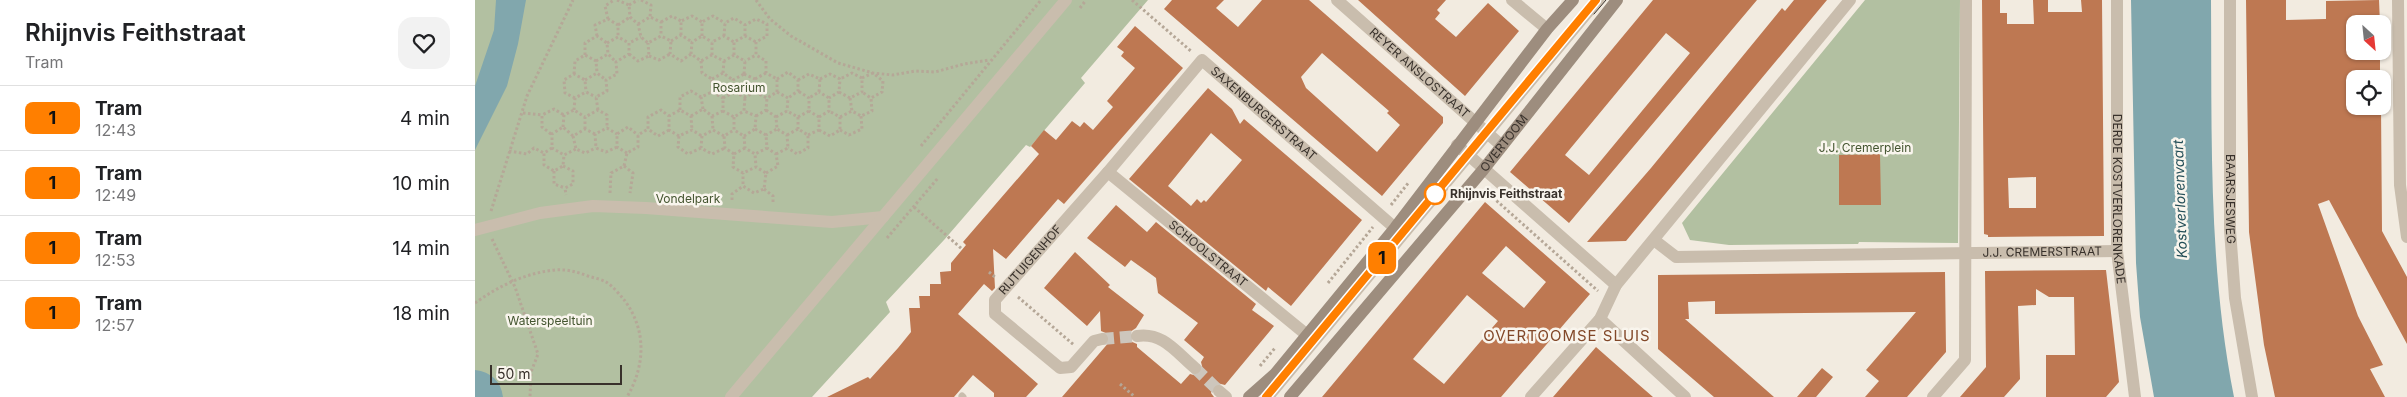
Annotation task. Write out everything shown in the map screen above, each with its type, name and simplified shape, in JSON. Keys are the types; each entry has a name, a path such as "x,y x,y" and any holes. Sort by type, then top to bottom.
{"main road":[{"path":"1249,397 1275,374 1395,228 1547,29 1573,0"},
{"name":"OVERTOOM","path":"1290,397 1483,170 1617,0"}],"street":[{"path":"731,397 1066,0"},
{"name":"REYER ANSLOSTRAAT","path":"1337,0 1502,146"},
{"path":"1512,0 1547,29"},
{"path":"1531,397 1600,318 1616,286 1850,0"},
{"path":"1933,397 1965,360 1967,254 1966,0"},
{"name":"DERDE KOSTVERLORENKADE","path":"2117,0 2117,251 2135,397"},
{"name":"BAARSJESWEG","path":"2230,0 2230,230 2235,298 2252,397"},
{"path":"2401,1 2400,185 2407,237"},
{"name":"RIJTUIGENHOF","path":"1102,339 1094,341 1071,367 1060,368 995,314 995,300 1108,172 1201,60"},
{"name":"SAXENBURGERSTRAAT","path":"1201,60 1395,228"},
{"path":"1457,145 1616,286"},
{"name":"SCHOOLSTRAAT","path":"1108,172 1307,334"},
{"path":"475,230 540,213 593,206 646,208 833,222 883,217"},
{"path":"1654,240 1676,257 1967,254"},
{"name":"J.J. CREMERSTRAAT","path":"1967,254 2117,251"},
{"path":"1600,318 1685,397"},
{"path":"1137,336 1150,334 1159,337 1195,368"}],"lane":[{"name":"OVERTOOM","path":"1271,397 1601,0"}],"path":[{"path":"530,397 531,372 539,354 512,280 494,247 490,225 493,202 527,96 573,0"},
{"path":"617,24 608,19 605,6 616,0 629,5 640,0 651,5 650,18"},
{"path":"756,0 770,19 791,36 838,63 873,73 935,72 964,64 989,60"},
{"path":"915,154 989,60 1041,0"},
{"name":"SAXENBURGERSTRAAT","path":"1132,0 1201,60"},
{"path":"629,5 630,18"},
{"path":"639,24 650,18 661,22 672,16 681,22"},
{"path":"681,22 692,16 702,22"},
{"path":"702,22 713,16 725,23"},
{"path":"630,18 639,24 641,37 649,43"},
{"path":"617,24 630,18"},
{"path":"725,23 734,18 745,25"},
{"path":"606,80 617,74 616,62 608,54 607,43 597,36 595,25 608,19"},
{"path":"745,25 756,19 767,24"},
{"path":"755,42 767,36 767,24 770,19"},
{"path":"661,22 661,36"},
{"path":"681,22 681,35"},
{"path":"701,36 702,22"},
{"path":"724,36 725,23"},
{"path":"617,24 618,37"},
{"path":"745,25 745,36"},
{"path":"671,41 681,35"},
{"path":"681,35 692,42"},
{"path":"585,55 585,43 597,36"},
{"path":"661,36 671,41"},
{"path":"649,43 661,36"},
{"path":"692,42 701,36"},
{"path":"701,36 712,42"},
{"path":"712,42 724,36"},
{"path":"724,36 734,42"},
{"path":"745,36 755,42"},
{"path":"734,42 745,36"},
{"path":"607,43 618,37"},
{"path":"618,37 629,43"},
{"path":"629,43 641,37"},
{"path":"670,54 671,41"},
{"path":"691,54 692,42"},
{"path":"712,42 712,55"},
{"path":"734,42 734,55"},
{"path":"755,42 756,55"},
{"path":"629,43 629,54"},
{"path":"649,43 649,56"},
{"path":"596,61 608,54"},
{"path":"629,54 638,61 649,56 659,60 670,54"},
{"path":"616,62 629,54"},
{"path":"670,54 681,61 691,54"},
{"path":"691,54 701,61"},
{"path":"585,55 596,61"},
{"path":"574,74 575,61 585,55"},
{"path":"712,55 724,61"},
{"path":"701,61 712,55"},
{"path":"734,55 745,61"},
{"path":"724,61 734,55"},
{"path":"745,61 756,55"},
{"path":"756,55 766,61 766,73"},
{"path":"596,61 597,73 606,80 607,91 596,97"},
{"path":"701,61 702,73 712,79"},
{"path":"723,73 724,61"},
{"path":"744,74 745,61"},
{"path":"777,79 788,72 798,80"},
{"path":"840,79 852,72 862,78"},
{"path":"585,80 597,73"},
{"path":"712,79 723,73"},
{"path":"723,73 733,80"},
{"path":"755,79 766,73"},
{"path":"766,73 777,79"},
{"path":"862,78 873,73"},
{"path":"871,98 882,92 883,81 873,73"},
{"path":"574,74 585,80"},
{"path":"574,74 564,80 565,93 575,98"},
{"path":"744,74 755,79"},
{"path":"733,80 744,74"},
{"path":"798,80 809,74 819,79"},
{"path":"819,79 830,74 840,79"},
{"path":"862,78 862,92"},
{"path":"712,79 712,92"},
{"path":"755,79 755,92"},
{"path":"777,79 777,92"},
{"path":"819,79 819,92"},
{"path":"839,92 840,79"},
{"path":"585,80 587,92"},
{"path":"733,80 734,92"},
{"path":"798,80 798,90"},
{"path":"787,111 788,98 798,90"},
{"path":"798,90 809,98"},
{"path":"680,110 681,97 691,91 701,97 703,109 713,116"},
{"path":"575,98 587,92"},
{"path":"587,92 596,97"},
{"path":"701,97 712,92"},
{"path":"712,92 723,98"},
{"path":"734,92 745,97"},
{"path":"723,98 734,92"},
{"path":"745,97 755,92"},
{"path":"755,92 767,98"},
{"path":"755,116 765,110 767,98 777,92"},
{"path":"777,92 788,98"},
{"path":"809,98 819,92"},
{"path":"819,92 829,98"},
{"path":"839,92 850,98"},
{"path":"829,98 839,92"},
{"path":"862,92 871,98"},
{"path":"850,98 862,92"},
{"path":"596,97 598,110"},
{"path":"744,111 745,97"},
{"path":"575,98 575,110"},
{"path":"723,98 723,111"},
{"path":"809,98 809,111"},
{"path":"829,98 829,111"},
{"path":"850,98 852,111"},
{"path":"861,116 872,111 871,98"},
{"path":"523,113 542,115 554,109 565,115"},
{"path":"691,116 703,109"},
{"path":"565,115 575,110"},
{"path":"575,110 585,117"},
{"path":"585,117 598,110"},
{"path":"598,110 607,115 607,128"},
{"path":"648,129 648,117 661,110 669,116"},
{"path":"680,110 691,116"},
{"path":"669,116 680,110"},
{"path":"765,110 776,117"},
{"path":"713,116 723,111"},
{"path":"723,111 734,117"},
{"path":"744,111 755,116"},
{"path":"734,117 744,111"},
{"path":"787,111 798,117"},
{"path":"776,117 787,111"},
{"path":"798,117 809,111"},
{"path":"809,111 819,117"},
{"path":"829,111 840,117"},
{"path":"819,117 829,111"},
{"path":"852,111 861,116"},
{"path":"840,117 852,111"},
{"path":"542,115 542,127 551,134 552,148"},
{"path":"563,128 565,115"},
{"path":"669,116 669,130"},
{"path":"691,116 691,130"},
{"path":"713,116 713,130"},
{"path":"755,116 755,129"},
{"path":"840,130 849,135 862,129 861,116"},
{"path":"585,117 585,129"},
{"path":"734,117 734,130"},
{"path":"776,117 777,129"},
{"path":"798,117 799,129"},
{"path":"819,117 819,130"},
{"path":"840,117 840,130"},
{"path":"551,134 563,128"},
{"path":"563,128 573,136 576,149"},
{"path":"595,134 607,128"},
{"path":"607,128 617,134"},
{"path":"617,134 628,128 638,135"},
{"path":"585,129 595,134"},
{"path":"573,136 585,129"},
{"path":"648,129 658,136 669,130"},
{"path":"638,135 648,129"},
{"path":"755,129 766,134 777,129"},
{"path":"744,136 755,129"},
{"path":"777,129 787,135"},
{"path":"787,135 799,129"},
{"path":"799,129 808,135"},
{"path":"669,130 679,136"},
{"path":"679,136 691,130"},
{"path":"691,130 702,136"},
{"path":"702,136 713,130"},
{"path":"713,130 724,136"},
{"path":"724,136 734,130"},
{"path":"734,130 744,136"},
{"path":"819,130 830,136 840,130"},
{"path":"808,135 819,130"},
{"path":"595,134 595,148"},
{"path":"617,134 617,147"},
{"path":"766,134 767,148"},
{"path":"609,196 611,173 624,166 627,153 638,147 638,135"},
{"path":"787,135 788,148"},
{"path":"788,148 797,154 809,148 808,135"},
{"path":"679,136 678,147 688,154 701,148"},
{"path":"701,148 702,136"},
{"path":"724,136 725,148"},
{"path":"744,136 745,148"},
{"path":"576,149 585,153 595,148 606,152 617,147"},
{"path":"617,147 627,153"},
{"path":"509,151 527,154 534,148 543,153"},
{"path":"543,153 552,148"},
{"path":"552,148 564,155"},
{"path":"701,148 712,154 725,148"},
{"path":"725,148 734,154"},
{"path":"734,154 745,148"},
{"path":"745,148 755,154"},
{"path":"766,173 778,166 776,154 767,148"},
{"path":"755,154 767,148"},
{"path":"776,154 788,148"},
{"path":"564,155 576,149"},
{"path":"543,153 544,165 554,172"},
{"path":"734,154 733,166 743,173"},
{"path":"755,154 756,167"},
{"path":"563,166 564,155"},
{"path":"554,172 563,166"},
{"path":"554,172 554,184 565,188 573,184 573,171 563,166"},
{"path":"624,166 633,173 630,195"},
{"path":"756,167 766,173"},
{"path":"743,173 756,167"},
{"path":"743,173 743,186"},
{"path":"764,189 766,173"},
{"path":"1326,286 1411,179"},
{"path":"743,186 754,193 764,189"},
{"path":"731,205 733,194 743,186"},
{"path":"565,188 566,200"},
{"path":"764,189 773,196 772,208"},
{"path":"901,196 962,250"},
{"path":"475,303 512,280 555,270 573,271 606,282 621,295 633,312 641,333 641,355 633,386 627,397"},
{"path":"1006,286 1083,353"},
{"path":"1257,368 1276,346"},
{"path":"1120,384 1135,397"}],"green space":[{"name":"Vondelpark","path":"475,0 1148,0 1081,78 1085,83 1030,147 1026,145 944,240 886,302 890,312 812,397 475,397"},
{"name":"J.J. Cremerplein","path":"1865,0 1960,0 1958,243 1859,242 1858,244 1729,245 1690,240 1682,223"}],"water":[{"path":"496,0 526,0 518,44 507,86 475,150 475,86 494,30"},
{"name":"Kostverlorenvaart","path":"2131,0 2211,0 2213,199 2220,298 2234,397 2154,397 2140,317 2136,263"},
{"path":"475,370 486,373 494,378 500,386 503,397 475,397"}],"building":[{"path":"1172,0 1224,0 1216,8 1238,27 1262,0 1309,0 1443,117 1443,123 1382,196 1164,9","holes":["1322,53 1389,111 1387,113 1400,125 1377,152 1306,88 1301,77"]},
{"path":"1358,0 1446,0 1437,10 1440,13 1435,19 1456,37 1488,3 1519,31 1465,96"},
{"path":"1653,0 1757,0 1569,223 1510,172","holes":["1666,33 1690,53 1589,175 1565,155"]},
{"path":"1794,0 1827,0 1626,241 1587,242 1651,168 1782,8 1785,11"},
{"path":"1982,0 2000,0 2000,13 2007,13 2007,24 2034,24 2033,0 2048,0 2048,12 2082,12 2081,0 2102,0 2104,236 1988,237 1988,235 1984,234","holes":["2036,177 2036,208 2009,208 2008,178"]},
{"path":"2246,0 2286,0 2286,20 2326,19 2326,1 2379,0 2380,15 2346,15 2346,60 2380,60 2380,70 2346,70 2346,115 2381,115 2382,231 2407,277 2407,344 2329,200 2318,204 2358,316 2383,365 2370,369 2385,397 2275,397 2264,345 2249,232"},
{"path":"1135,26 1183,68 1064,204 1058,199 1006,259 993,249 995,288 992,291 984,284 958,314 1038,384 1026,397 994,397 994,393 973,375 954,397 827,397 868,377 870,379 898,348 911,332 909,308 920,308 919,296 930,296 930,284 941,284 940,272 951,271 951,263 966,245 963,242 1039,154 1031,146 1044,130 1056,140 1072,121 1080,127 1084,122 1093,130 1113,107 1107,101 1135,68 1121,56 1124,52 1117,47"},
{"path":"1208,88 1232,109 1240,124 1244,119 1362,220 1291,306 1268,287 1266,291 1129,179","holes":["1211,133 1242,160 1206,202 1204,200 1201,203 1197,199 1191,206 1168,186"]},
{"path":"1880,154 1881,205 1839,205 1839,155"},
{"path":"1485,202 1590,294 1501,397 1322,397","holes":["1506,246 1546,282 1524,308 1482,273","1467,295 1498,321 1444,384 1413,359"]},
{"path":"1116,205 1147,232 1156,222 1256,304 1252,310 1274,326 1225,385 1217,383 1213,386 1211,393 1214,397 1062,397 1110,341 1108,334 1101,331 1100,311 1087,326 1044,288 1075,252 1110,285 1108,287 1144,315 1136,328 1130,332 1130,341 1137,344 1137,347 1181,384 1190,374 1197,376 1203,370 1201,362 1204,357 1184,340 1198,323 1158,293 1156,278 1131,260 1125,267 1087,238"},
{"path":"2106,270 2119,382 2106,397 2046,397 2046,355 2075,355 2074,297 2049,297 2036,289 2036,305 2018,306 2020,379 2004,397 1960,397 1986,367 1985,271"},
{"path":"1945,272 1946,352 1907,397 1865,397 1879,381 1866,370 1916,312 1715,314 1715,301 1688,302 1689,319 1685,319 1774,397 1714,397 1658,349 1658,275"},
{"path":"1596,347 1638,384 1653,397 1553,397"},
{"path":"1822,368 1833,377 1816,397 1797,397"}],"tunnel":[{"path":"1102,339 1137,336"},
{"path":"1195,368 1219,391"}],"tram line":[{"path":"1266,397 1596,0"},
{"name":"1","path":"1266,397 1596,0"},
{"path":"1594,14 1606,0"}],"place":[{"name":"Rhijnvis Feithstraat","path":"1435,194"}],"district":[{"name":"OVERTOOMSE SLUIS","path":"1567,336"}],"park label":[{"name":"Rosarium","path":"739,88"},
{"name":"Waterspeeltuin","path":"550,321"}]}
